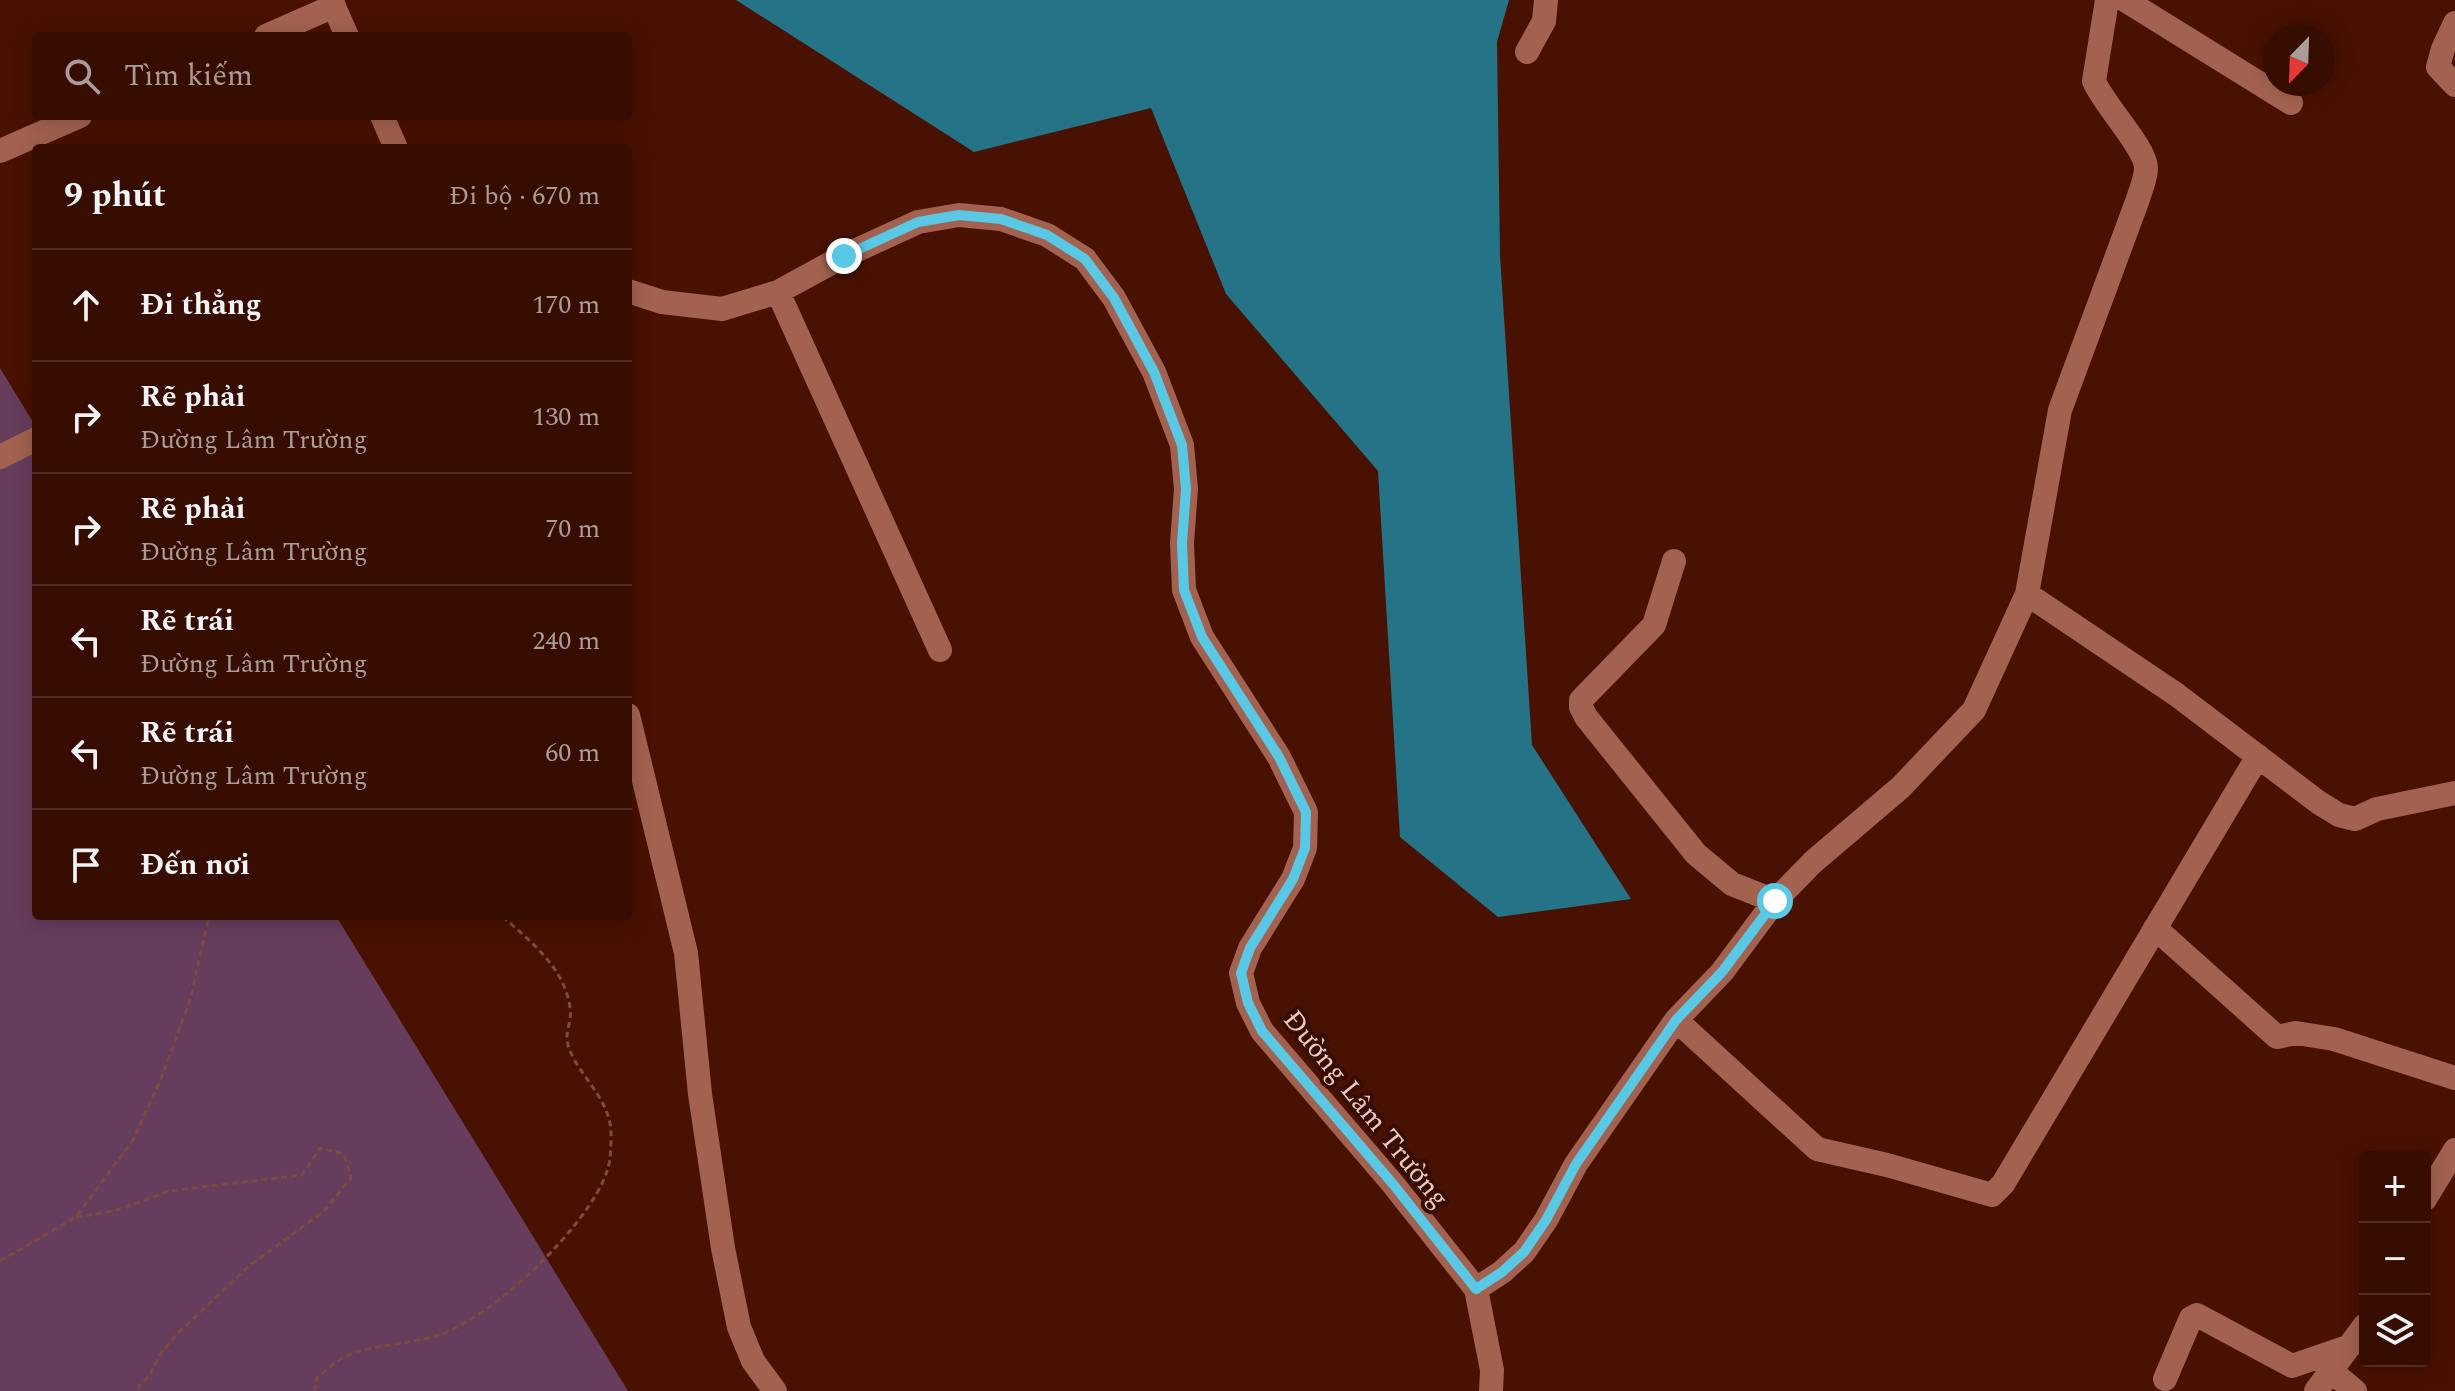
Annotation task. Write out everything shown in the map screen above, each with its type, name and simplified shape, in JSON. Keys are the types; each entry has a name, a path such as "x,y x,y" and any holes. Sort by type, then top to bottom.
{"street":[{"path":"1527,52 1544,21 1546,0"},
{"path":"1476,1289 1502,1272 1524,1252 1546,1220 1576,1164 1676,1020 1722,972 1775,901 1813,862 1901,787 1974,710 2027,594 2060,410 2138,199 2145,172 2143,156 2094,81 2107,0"},
{"path":"2125,0 2291,103"},
{"path":"274,32 332,3 345,32"},
{"path":"2455,23 2438,67 2455,85"},
{"path":"0,151 71,120"},
{"path":"384,120 394,144"},
{"name":"Đường Lâm Trường","path":"632,292 662,302 722,309 778,292 844,256 918,222 959,215 1001,219 1047,235 1085,259 1114,298 1154,372 1182,445 1186,489 1182,543 1184,590 1202,637 1279,757 1306,812 1305,848 1293,879 1250,948 1241,973 1248,1003 1262,1031 1393,1184 1476,1289 1492,1370 1491,1391"},
{"path":"778,292 940,650"},
{"path":"0,457 32,441"},
{"path":"1674,561 1654,625 1581,700 1581,707 1696,854 1732,884 1775,901"},
{"path":"2027,594 2177,695 2339,815 2355,819 2377,809 2455,793"},
{"path":"632,731 686,953 702,1110 723,1248 739,1327 753,1361 775,1391"},
{"path":"1676,1020 1817,1149 1992,1195 2003,1184 2258,756"},
{"path":"2155,928 2277,1037 2296,1033 2334,1039 2455,1078"},
{"path":"2431,1189 2455,1150"},
{"path":"2165,1379 2191,1318 2197,1315 2292,1366 2350,1346"},
{"path":"2316,1391 2359,1333"},
{"path":"2331,1371 2355,1391"}],"path":[{"path":"76,1217 133,1140 161,1079 190,1000 208,920"},
{"path":"314,1391 317,1378 345,1356 436,1336 467,1323 538,1268 570,1230 607,1171 611,1133 608,1114 573,1058 565,1034 571,1011 566,985 546,958 506,920"},
{"path":"0,1261 76,1217 114,1211 169,1191 302,1175 320,1148 344,1154 351,1178 323,1212 249,1266 178,1333 136,1391"}],"shaded area":[{"path":"0,368 32,420 32,920 338,920 628,1391 0,1391"}],"water":[{"path":"736,0 1509,0 1497,42 1500,256 1532,745 1631,899 1498,917 1400,837 1378,471 1226,294 1151,108 974,152"}],"route":[{"path":"844,256 918,222 959,215 1001,219 1047,235 1085,259 1114,298 1154,372 1182,445 1186,489 1182,543 1184,590 1202,637 1279,757 1306,812 1305,848 1293,879 1250,948 1241,973 1248,1003 1262,1031 1393,1184 1476,1289 1502,1272 1524,1252 1546,1220 1576,1164 1676,1020 1722,972 1775,901"}]}
